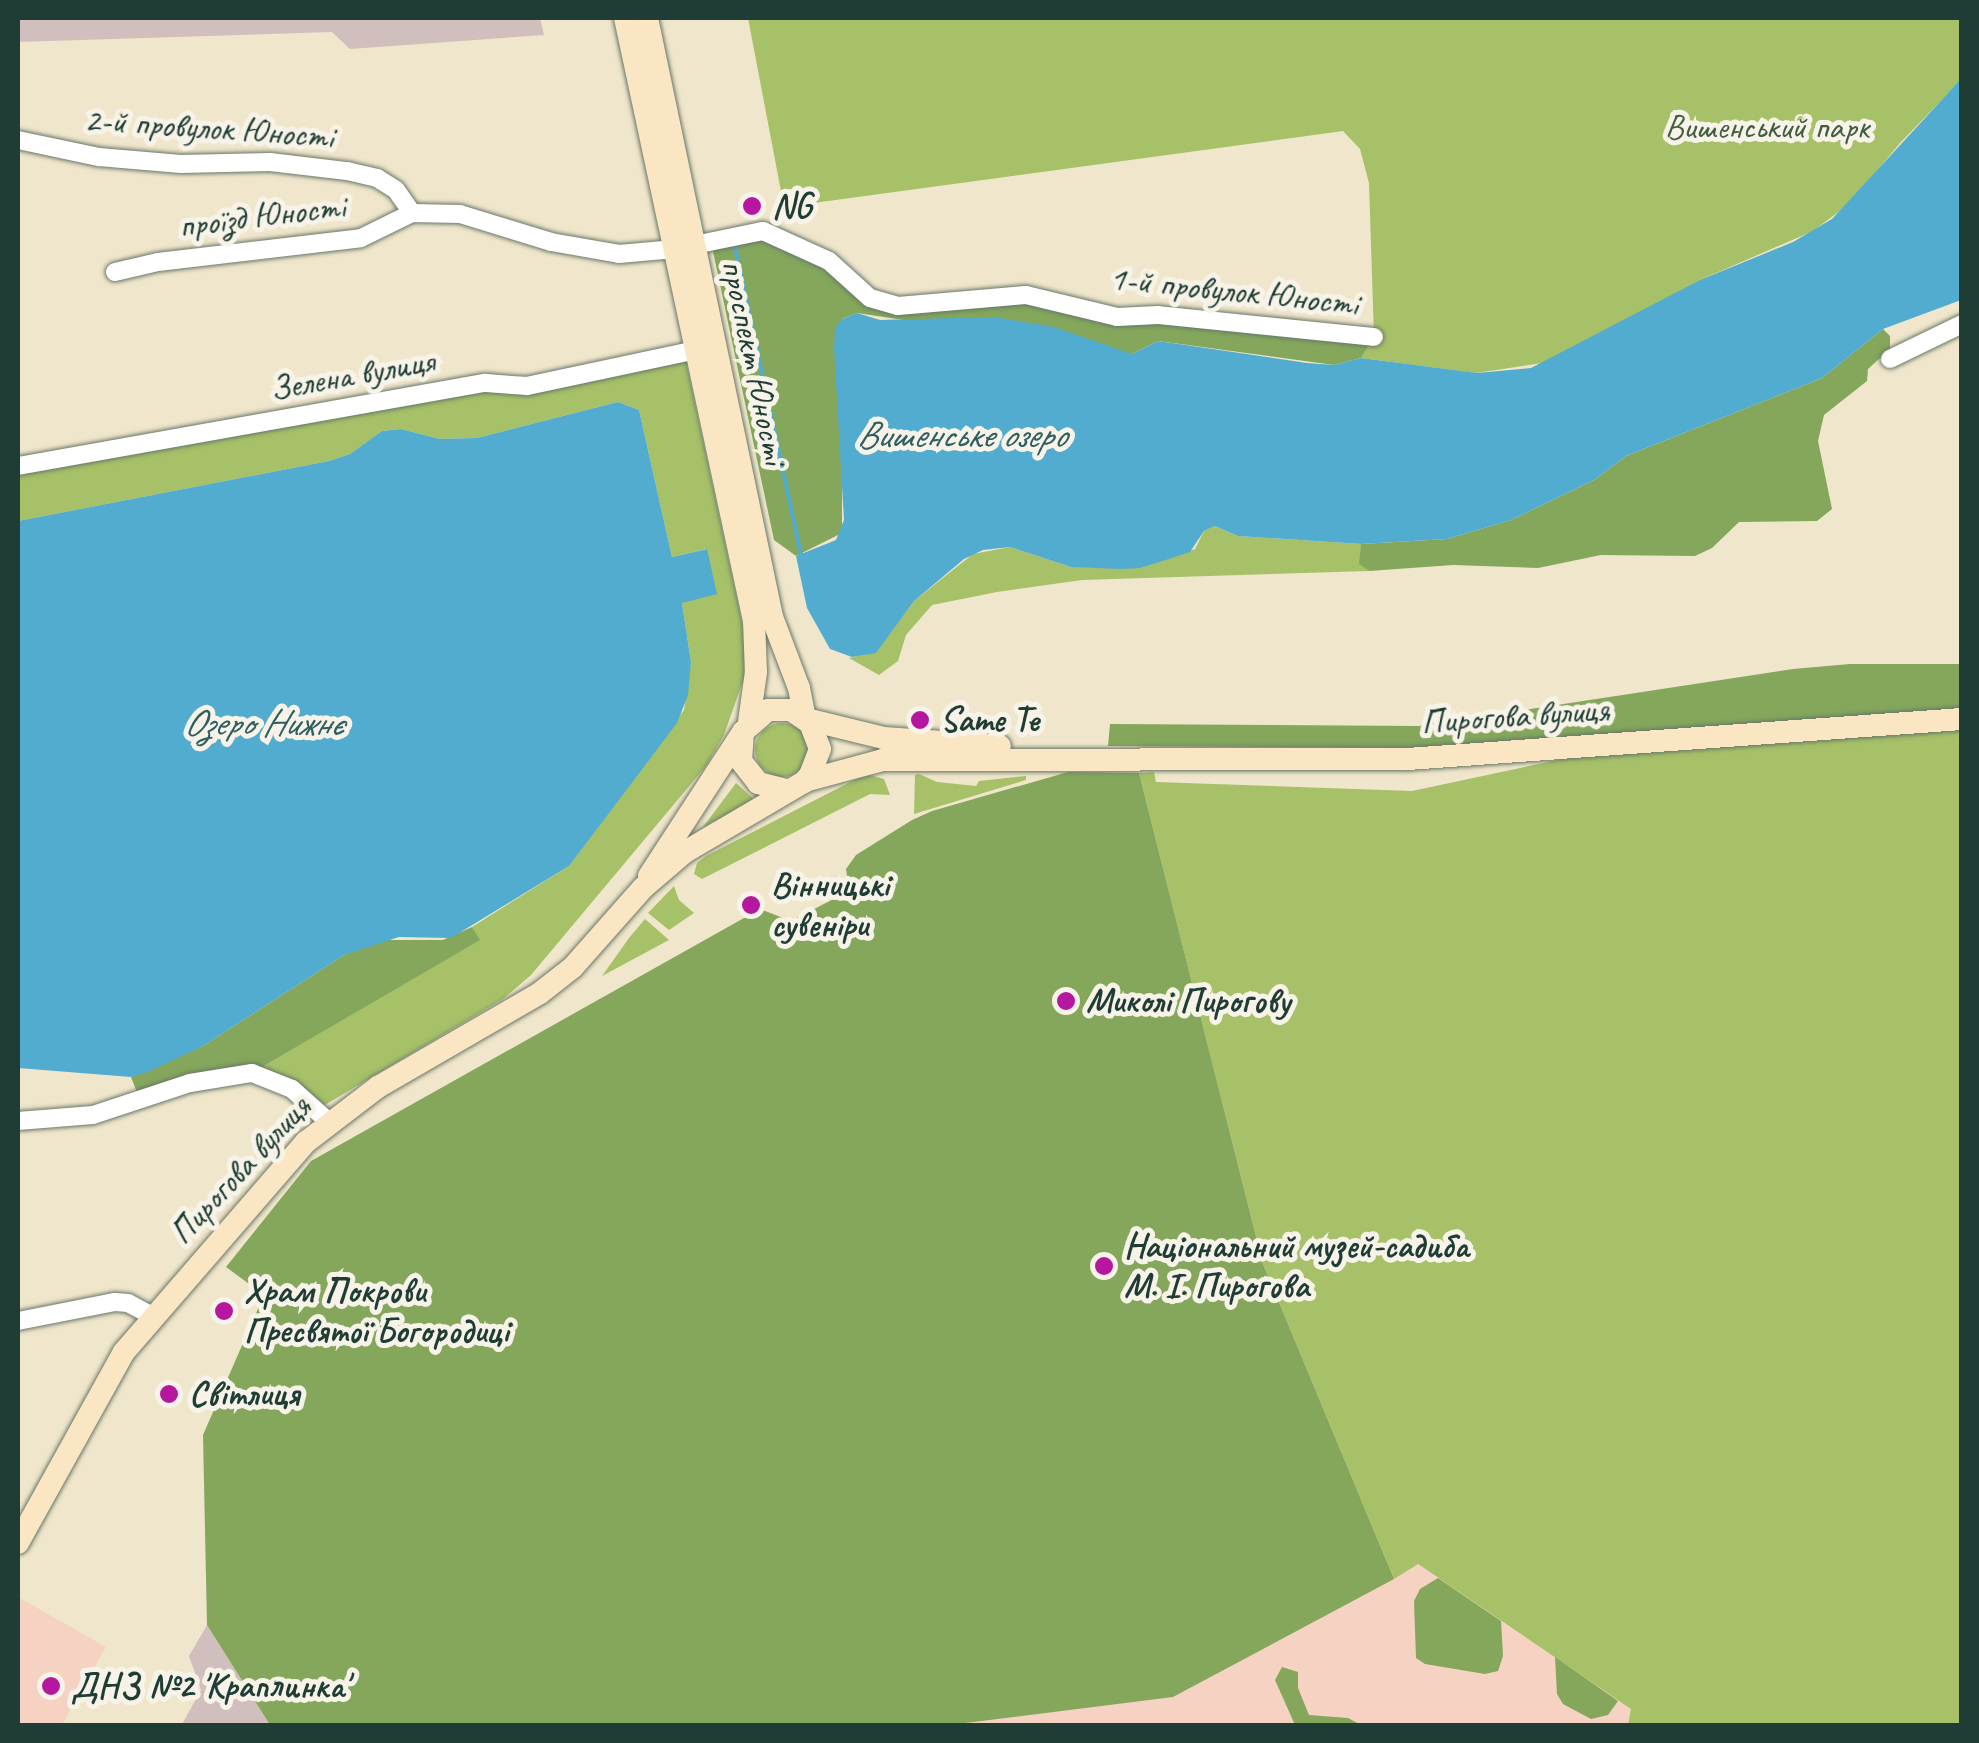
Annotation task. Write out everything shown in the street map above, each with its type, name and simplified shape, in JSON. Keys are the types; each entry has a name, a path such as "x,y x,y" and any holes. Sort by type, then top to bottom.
{"main road":[{"name":"проспект Юності","path":"625,18 772,616 799,688 806,719"},
{"name":"проспект Юності","path":"647,18 684,248 696,350 754,621 756,672 746,727"},
{"path":"799,688 868,734"},
{"path":"780,709 806,719 818,735 818,763 795,786 758,783 747,774 741,760 746,727 780,709"},
{"name":"Пирогова вулиця","path":"806,719 868,734 1073,756"},
{"name":"Пирогова вулиця","path":"18,1543 116,1365 286,1164 330,1122 378,1086 557,981 595,946 643,888 685,852 795,786 883,760 1073,756 1408,758 1962,719"},
{"name":"Пирогова вулиця","path":"643,888 667,844 707,791 746,727"}],"street":[{"name":"2-й провулок Юності","path":"18,140 99,157 181,164 270,162 347,171 377,178 396,190 412,213"},
{"path":"412,213 460,214 551,242 620,254 684,248"},
{"name":"проїзд Юності","path":"115,272 158,262 361,238 412,213"},
{"name":"1-й провулок Юності","path":"684,248 755,231 770,232 829,261 870,298 898,306 1026,295 1117,317 1158,315 1374,337"},
{"path":"1890,359 1962,324"},
{"name":"Зелена вулиця","path":"18,466 486,383 527,386 696,350"},
{"path":"18,1121 93,1115 190,1084 252,1073 292,1089 330,1122"},
{"path":"18,1321 122,1302 154,1317"}],"shaded area":[{"path":"18,18 540,18 544,35 350,49 332,32 18,42"},
{"path":"1417,1564 1631,1709 1628,1726 942,1726 1173,1697"},
{"name":"ДНЗ №2 'Краплинка'","path":"18,1597 106,1647 62,1725 18,1725"},
{"path":"207,1625 270,1725 181,1726 201,1690 189,1656"}],"green space":[{"name":"Вишенський парк","path":"748,18 1961,18 1962,79 1900,143 1849,204 1813,231 1700,280 1549,362 1476,373 1361,358 1374,337 1369,183 1360,149 1343,131 784,207"},
{"path":"771,232 870,298 1009,296 1092,310 1374,337 1361,358 1334,365 1158,341 1132,354 857,313 842,319 842,533 796,556 774,540 711,242"},
{"path":"1883,329 1890,336 1890,349 1868,369 1867,381 1824,415 1818,441 1832,509 1817,521 1739,522 1712,548 1695,556 1601,555 1538,568 1453,565 1369,571 1359,564 1361,544 1447,539 1511,520 1594,480 1626,456 1822,378"},
{"path":"684,352 745,636 744,678 724,735 706,766 531,975 503,999 318,1109 252,1073 479,940 472,927 569,866 684,710 691,662 682,603 706,549 672,557 639,410 618,402 477,438 440,439 401,429 382,431 350,454 329,461 18,521 18,466"},
{"path":"1215,526 1238,536 1361,544 1360,564 1369,571 1082,580 997,592 932,605 906,635 898,661 879,675 849,658 876,652 914,601 973,554 1010,547 1071,567 1141,568 1195,549 1204,531"},
{"path":"1850,664 1961,664 1961,709 1407,748 1108,746 1110,724 1419,726 1793,669"},
{"path":"1961,719 1961,1725 1628,1725 1631,1709 1418,1564 1394,1579 1263,1264 1139,773 1154,772 1156,782 1412,791 1646,741"},
{"path":"782,723 801,731 809,750 801,769 782,777 763,769 755,750 763,731"},
{"path":"1068,772 1139,773 1263,1264 1394,1579 1173,1697 941,1726 270,1725 207,1625 203,1435 264,1295 226,1267 311,1161 760,909 791,921 849,891 846,869 856,855 912,820"},
{"path":"866,774 884,779 890,795 870,794 702,879 694,874 697,863 706,856"},
{"path":"915,775 937,782 976,786 979,781 1026,776 1026,780 914,814"},
{"path":"736,783 755,800 703,827"},
{"path":"674,886 679,900 694,913 669,930 648,913"},
{"path":"645,919 669,940 602,976 629,938"},
{"path":"472,927 480,940 252,1073 140,1100 131,1077 203,1046 344,955 381,940 443,940"},
{"path":"1438,1578 1501,1621 1503,1656 1498,1671 1485,1674 1425,1664 1416,1658 1414,1601 1420,1589"},
{"path":"1555,1657 1618,1701 1608,1715 1591,1719 1563,1704 1557,1694"},
{"path":"1282,1667 1298,1672 1298,1688 1309,1715 1348,1718 1361,1725 1295,1725 1275,1680"}],"water":[{"name":"Вишенське озеро","path":"1961,79 1961,300 1883,329 1822,378 1626,456 1594,480 1511,520 1447,539 1361,544 1238,536 1215,526 1204,531 1190,552 1141,568 1120,569 1071,567 1010,547 983,550 964,559 914,601 876,653 852,657 830,649 807,608 796,556 836,540 844,520 834,348 835,328 842,319 857,313 880,320 995,317 1054,327 1132,354 1158,341 1334,365 1361,358 1477,373 1531,368 1700,280 1793,242 1832,219"},
{"name":"Озеро Нижнє","path":"618,402 639,410 672,557 707,549 717,594 682,603 691,662 688,695 677,723 569,866 451,938 399,937 344,955 203,1046 150,1071 131,1077 18,1068 18,521 329,461 350,454 382,431 401,429 440,439 477,438"}],"waterway":[{"path":"735,247 801,554"}],"place":[{"name":"NG","path":"752,206"},
{"name":"Same Te","path":"920,720"},
{"name":"Вінницькі сувеніри","path":"751,905"},
{"name":"Миколі Пирогову","path":"1066,1001"},
{"name":"Національний музей-садиба М. І. Пирогова","path":"1104,1266"},
{"name":"Храм Покрови Пресвятої Богородиці","path":"224,1311"},
{"name":"Світлиця","path":"169,1394"},
{"name":"ДНЗ №2 'Краплинка'","path":"51,1686"}]}
